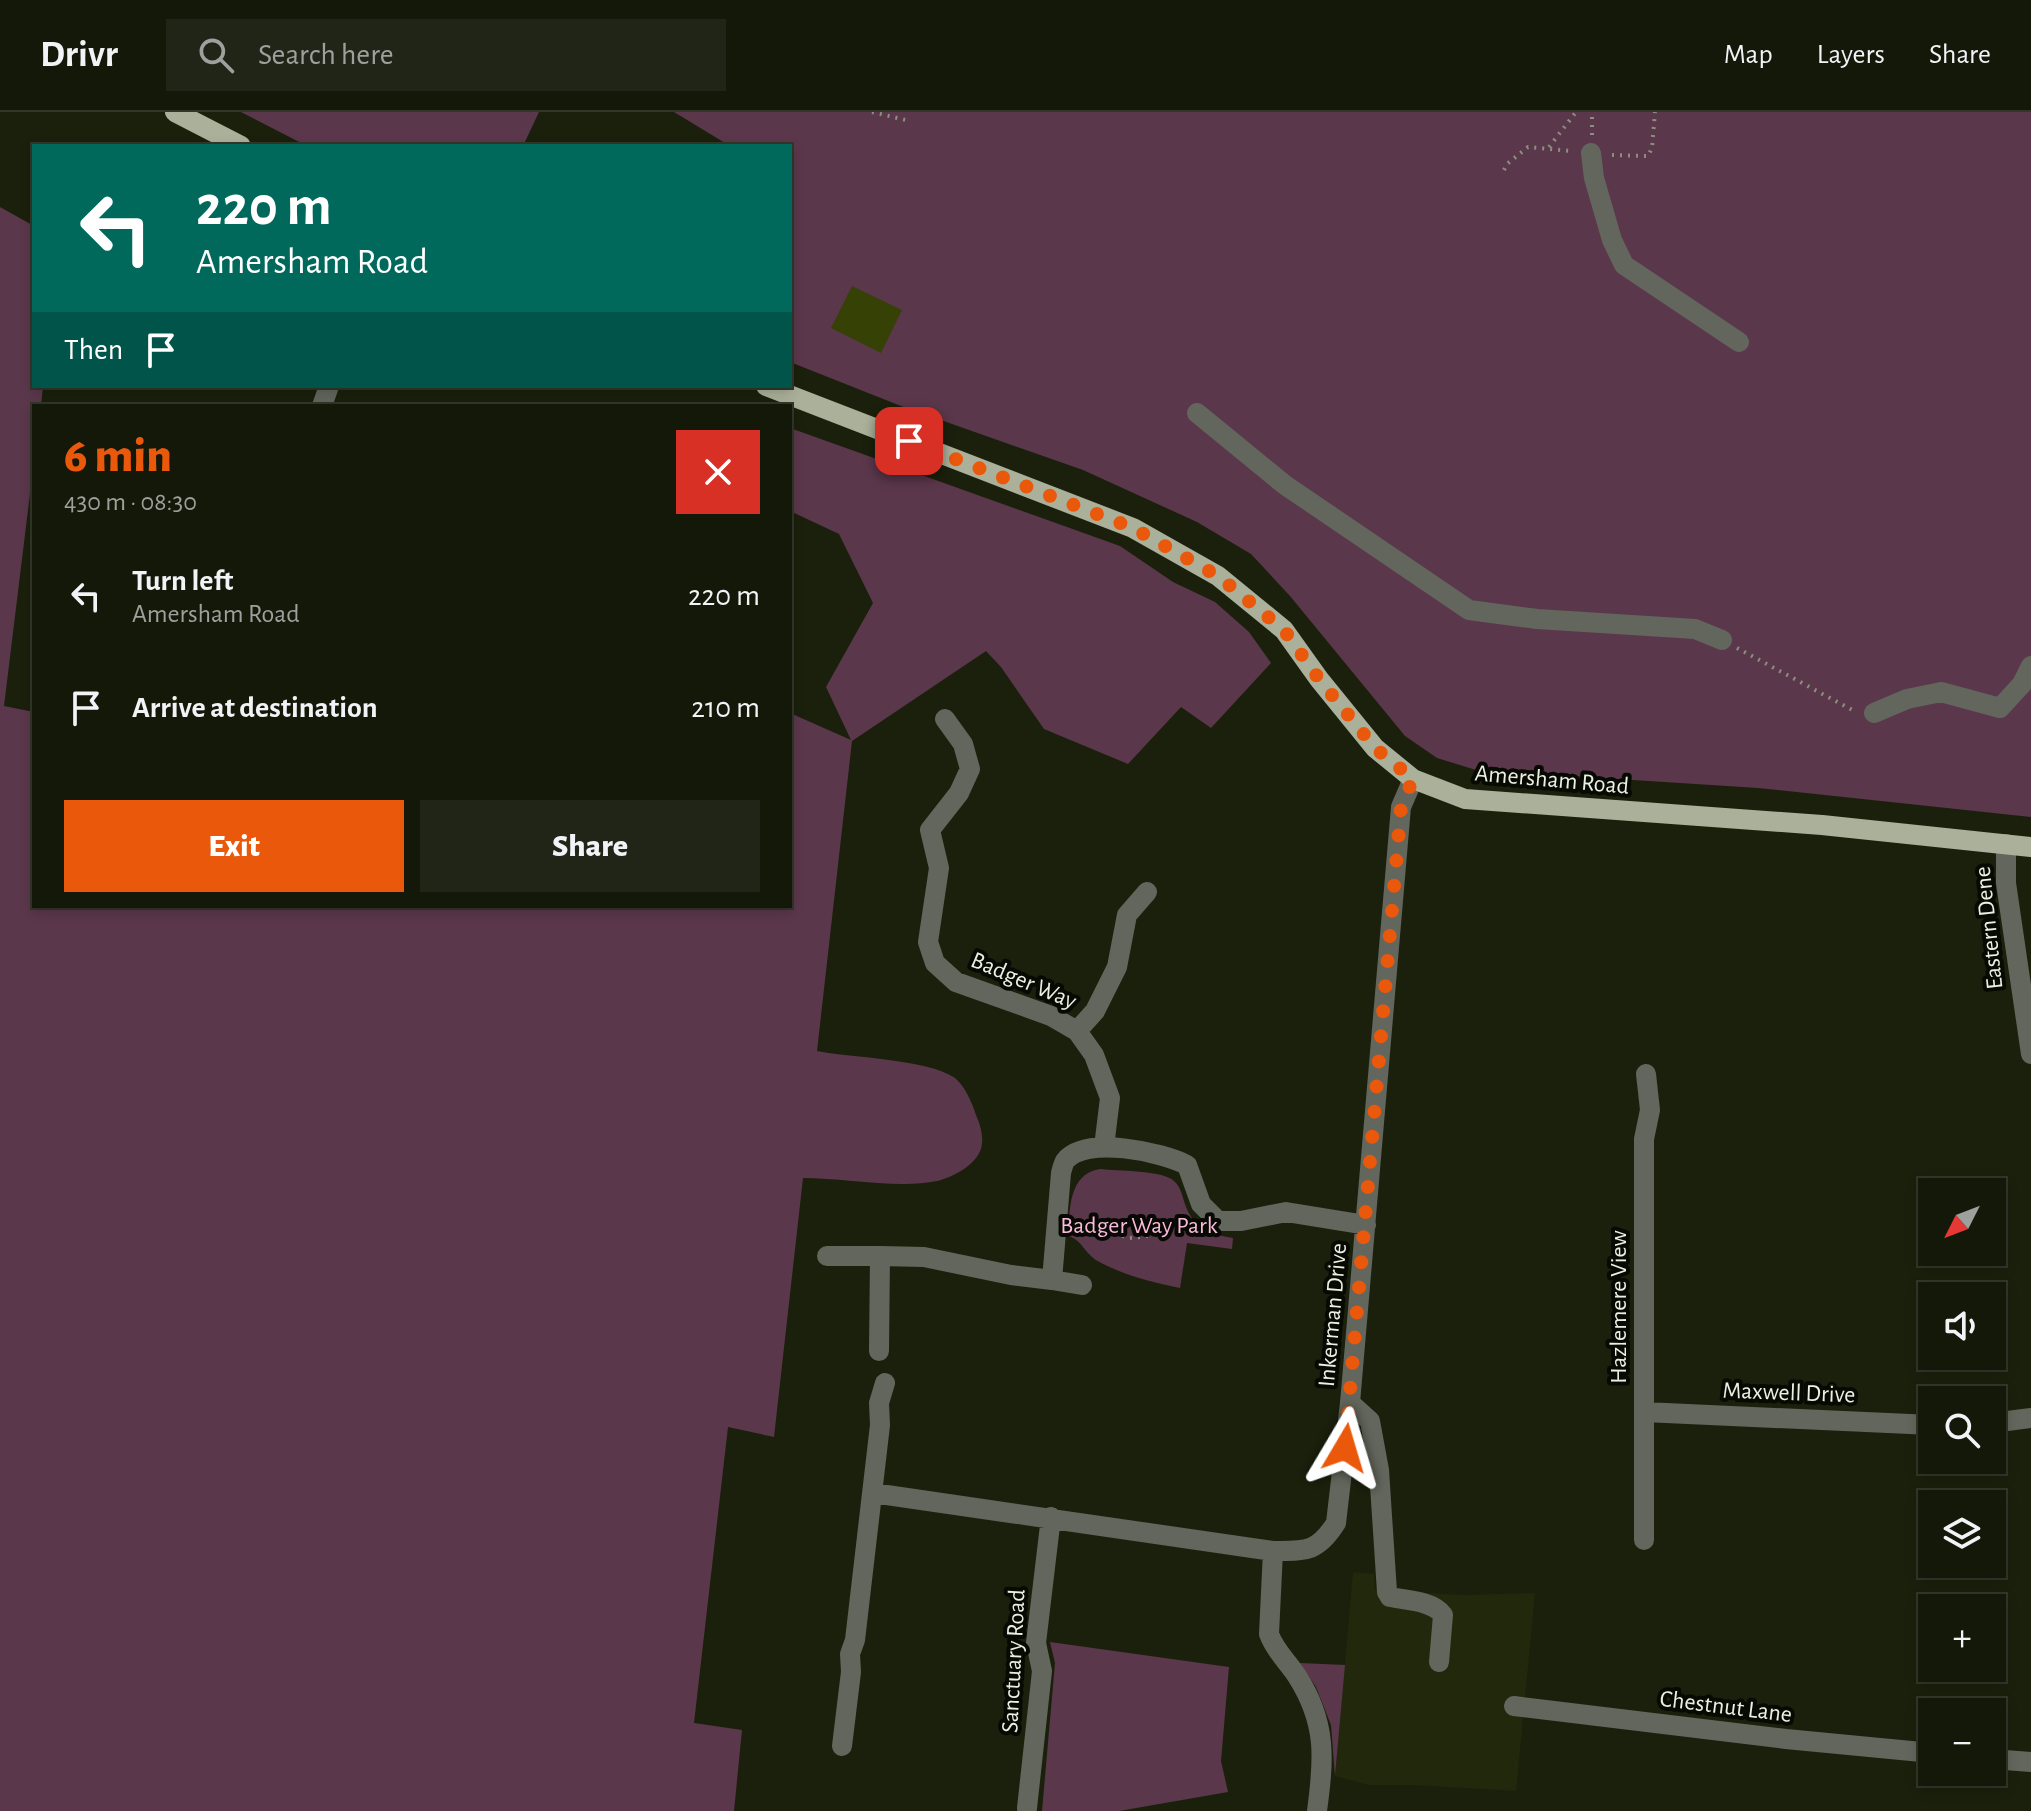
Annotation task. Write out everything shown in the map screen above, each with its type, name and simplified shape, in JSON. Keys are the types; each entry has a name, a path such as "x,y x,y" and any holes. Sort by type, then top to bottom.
{"main road":[{"path":"175,112 237,144"},
{"name":"Amersham Road","path":"771,388 1133,528 1218,576 1284,630 1375,748 1413,779 1465,799 1822,825 2031,847"}],"street":[{"path":"1591,153 1594,178 1608,227 1624,265 1739,342"},
{"path":"1197,413 1285,485 1469,610 1537,619 1695,629 1722,640"},
{"path":"1874,713 1907,699 1941,692 2000,708 2022,684 2031,666"},
{"name":"Badger Way","path":"945,719 963,744 970,769 959,793 930,830 939,868 928,942 935,963 956,982 1051,1016 1077,1031 1094,1055 1110,1098 1104,1147"},
{"name":"Inkerman Drive","path":"873,1493 1273,1551 1309,1550 1326,1540 1336,1523 1350,1403 1401,807 1413,779"},
{"name":"Eastern Dene","path":"2006,844 2006,883 2031,1054"},
{"name":"Badger Way","path":"1077,1031 1095,1011 1117,967 1127,915 1147,892"},
{"name":"Hazlemere View","path":"1644,1540 1644,1139 1650,1110 1646,1074"},
{"path":"1052,1280 1061,1173 1065,1161 1080,1151 1104,1147 1171,1157 1187,1165 1201,1204 1218,1221 1241,1221 1286,1212 1366,1225"},
{"path":"827,1256 924,1257 1011,1275 1082,1285"},
{"path":"879,1351 880,1256"},
{"path":"842,1746 851,1672 850,1654 855,1640 873,1493 880,1425 879,1403 885,1383"},
{"path":"1350,1403 1370,1421 1379,1470 1387,1592 1390,1597 1441,1610 1439,1662"},
{"name":"Maxwell Drive","path":"1644,1412 1918,1424"},
{"path":"2006,1421 2031,1418"},
{"name":"Sanctuary Road","path":"1027,1808 1042,1671 1036,1643 1051,1517"},
{"path":"1273,1551 1269,1634 1316,1712 1323,1761 1317,1811"},
{"name":"Chestnut Lane","path":"1514,1706 1918,1752"},
{"path":"2006,1760 2031,1762"}],"path":[{"path":"872,112 910,121"},
{"path":"1549,147 1576,112"},
{"path":"1722,640 1857,713 1874,713"},
{"path":"1057,1231 1099,1227 1129,1238 1159,1234 1189,1218 1201,1204"}],"shaded area":[{"path":"1353,1572 1374,1574 1375,1590 1464,1595 1535,1593 1516,1791 1369,1785 1335,1776"}],"green space":[{"path":"241,112 539,112 524,144 303,144"},
{"path":"674,112 2031,112 2031,817 1758,788 1476,770 1437,758 1405,736 1290,596 1251,554 1197,522 1083,470 901,406 792,363 792,144 727,144"},
{"path":"0,207 32,225 32,388 43,388 41,404 32,404 32,477 4,706 32,712 32,908 792,908 792,714 851,740 826,687 873,603 839,534 792,512 792,429 1120,546 1173,582 1215,602 1249,632 1271,663 1211,728 1181,707 1128,764 1044,729 1001,667 986,651 852,741 817,1051 909,1063 955,1078 972,1105 981,1129 982,1144 971,1163 958,1173 937,1181 888,1184 803,1178 774,1437 728,1427 694,1723 742,1730 734,1811 0,1811"},
{"name":"Badger Way Park","path":"1100,1169 1168,1177 1178,1186 1193,1219 1210,1232 1233,1238 1232,1249 1187,1243 1180,1288 1126,1274 1096,1260 1068,1236 1076,1186 1090,1172"},
{"path":"1050,1642 1229,1667 1221,1761 1228,1792 1119,1811 1042,1811 1055,1663"},
{"path":"1300,1663 1345,1665 1335,1776 1331,1725 1316,1687"}],"building":[{"path":"852,286 902,310 881,353 831,328"}],"route":[{"path":"909,441 1133,528 1218,576 1284,630 1375,748 1413,779 1401,807 1345,1448"}]}
